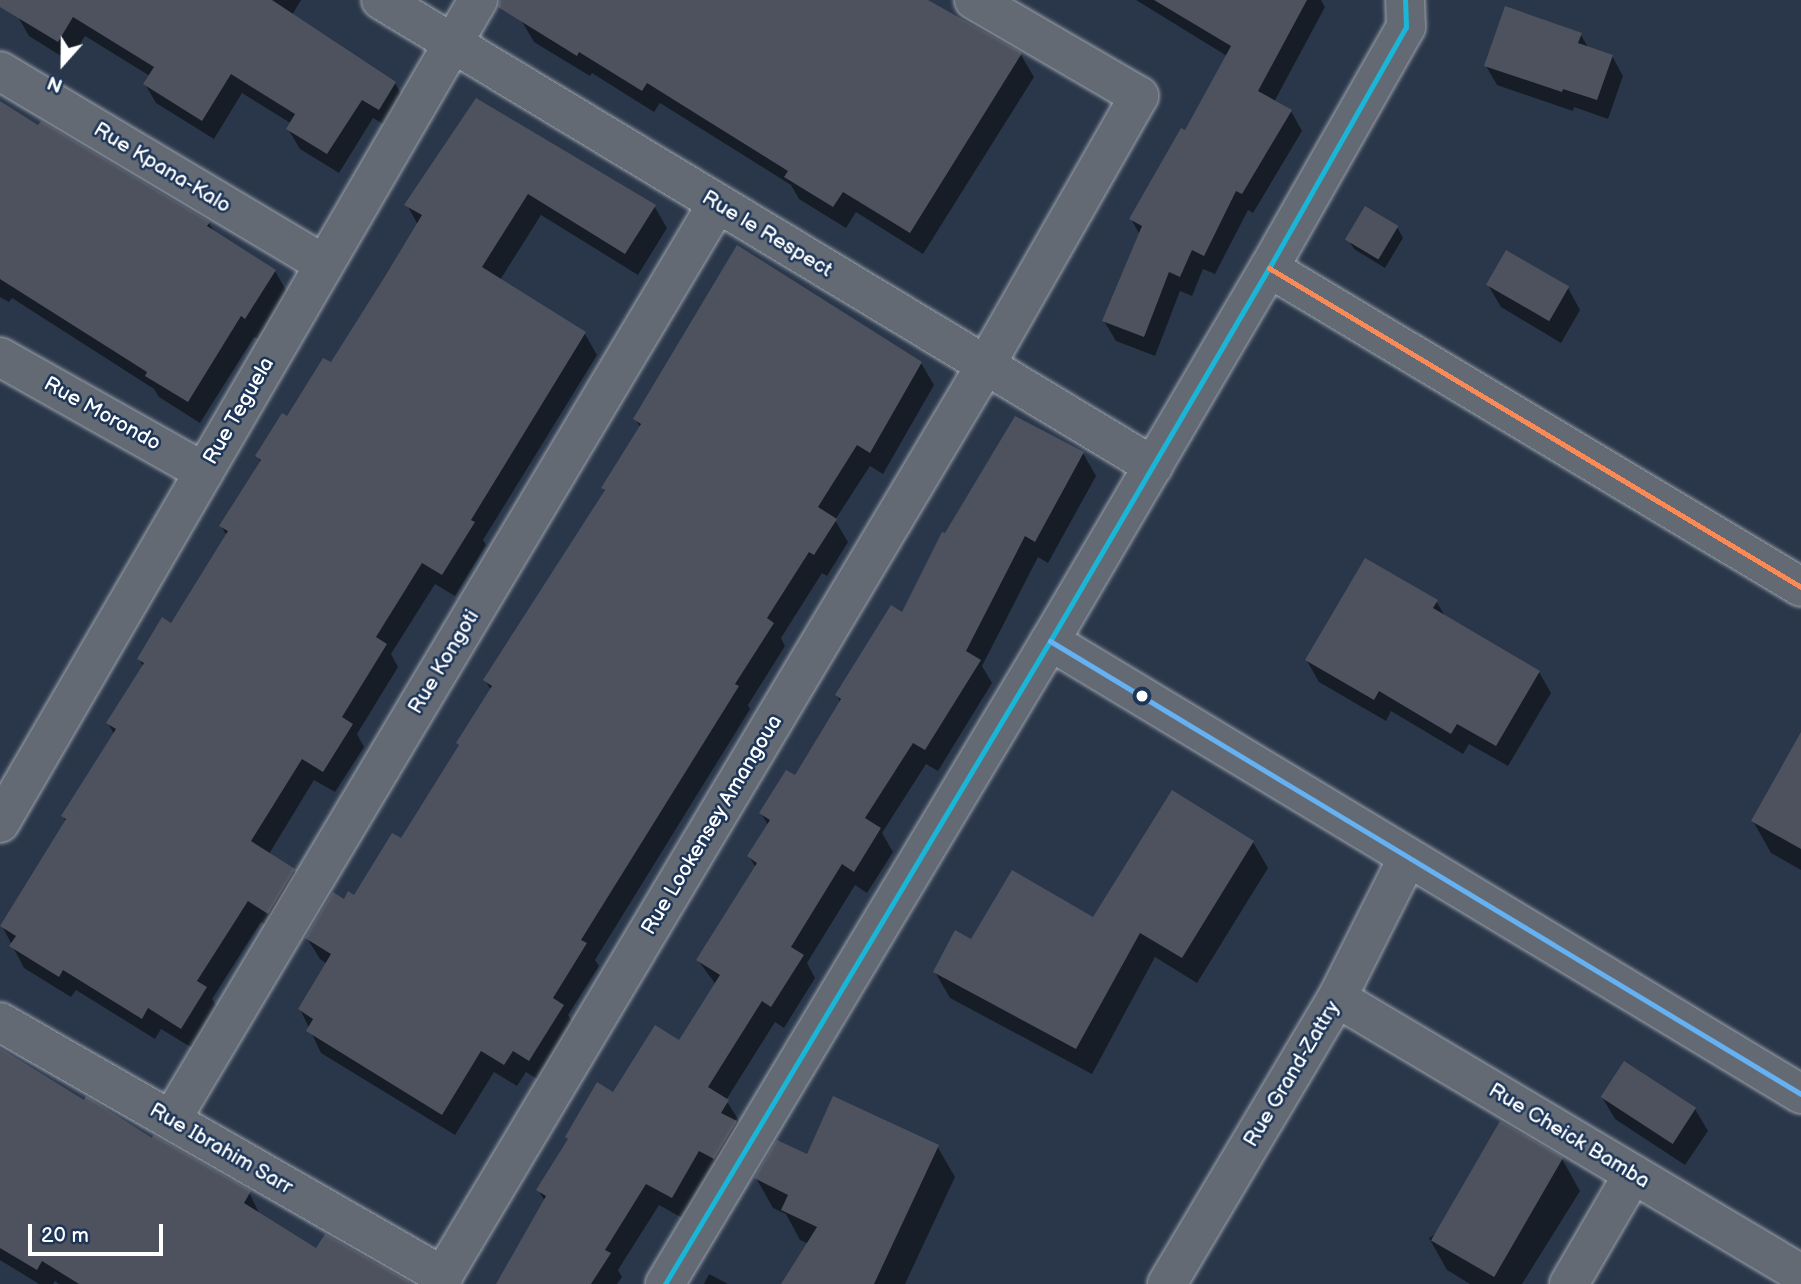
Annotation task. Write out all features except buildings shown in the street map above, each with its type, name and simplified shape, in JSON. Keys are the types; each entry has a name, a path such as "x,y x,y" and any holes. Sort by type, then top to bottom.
{"street":[{"name":"Rue le Respect","path":"381,0 1153,466"},
{"name":"Rue Teguela","path":"0,823 478,0"},
{"name":"Rue Lookensey Amangoua","path":"440,1280 985,366 1139,96 974,0"},
{"path":"665,1284 1050,641 1269,268 1406,27 1405,0"},
{"name":"Rue Kpana-Kalo","path":"0,71 324,264"},
{"name":"Rue Kongoti","path":"171,1120 717,204"},
{"path":"1269,268 1801,587"},
{"name":"Rue Morondo","path":"0,357 204,471"},
{"path":"1050,641 1407,859 1801,1094"},
{"name":"Rue Grand-Zattry","path":"1167,1284 1337,998 1407,859"},
{"name":"Rue Cheick Bamba","path":"1337,998 1801,1274"},
{"name":"Rue Ibrahim Sarr","path":"0,1022 440,1280"},
{"path":"1569,1284 1633,1174"}],"transit line":[{"path":"665,1284 1050,641 1269,268 1406,27 1405,0"},
{"path":"1269,268 1801,587"},
{"path":"1050,641 1801,1094"}]}
